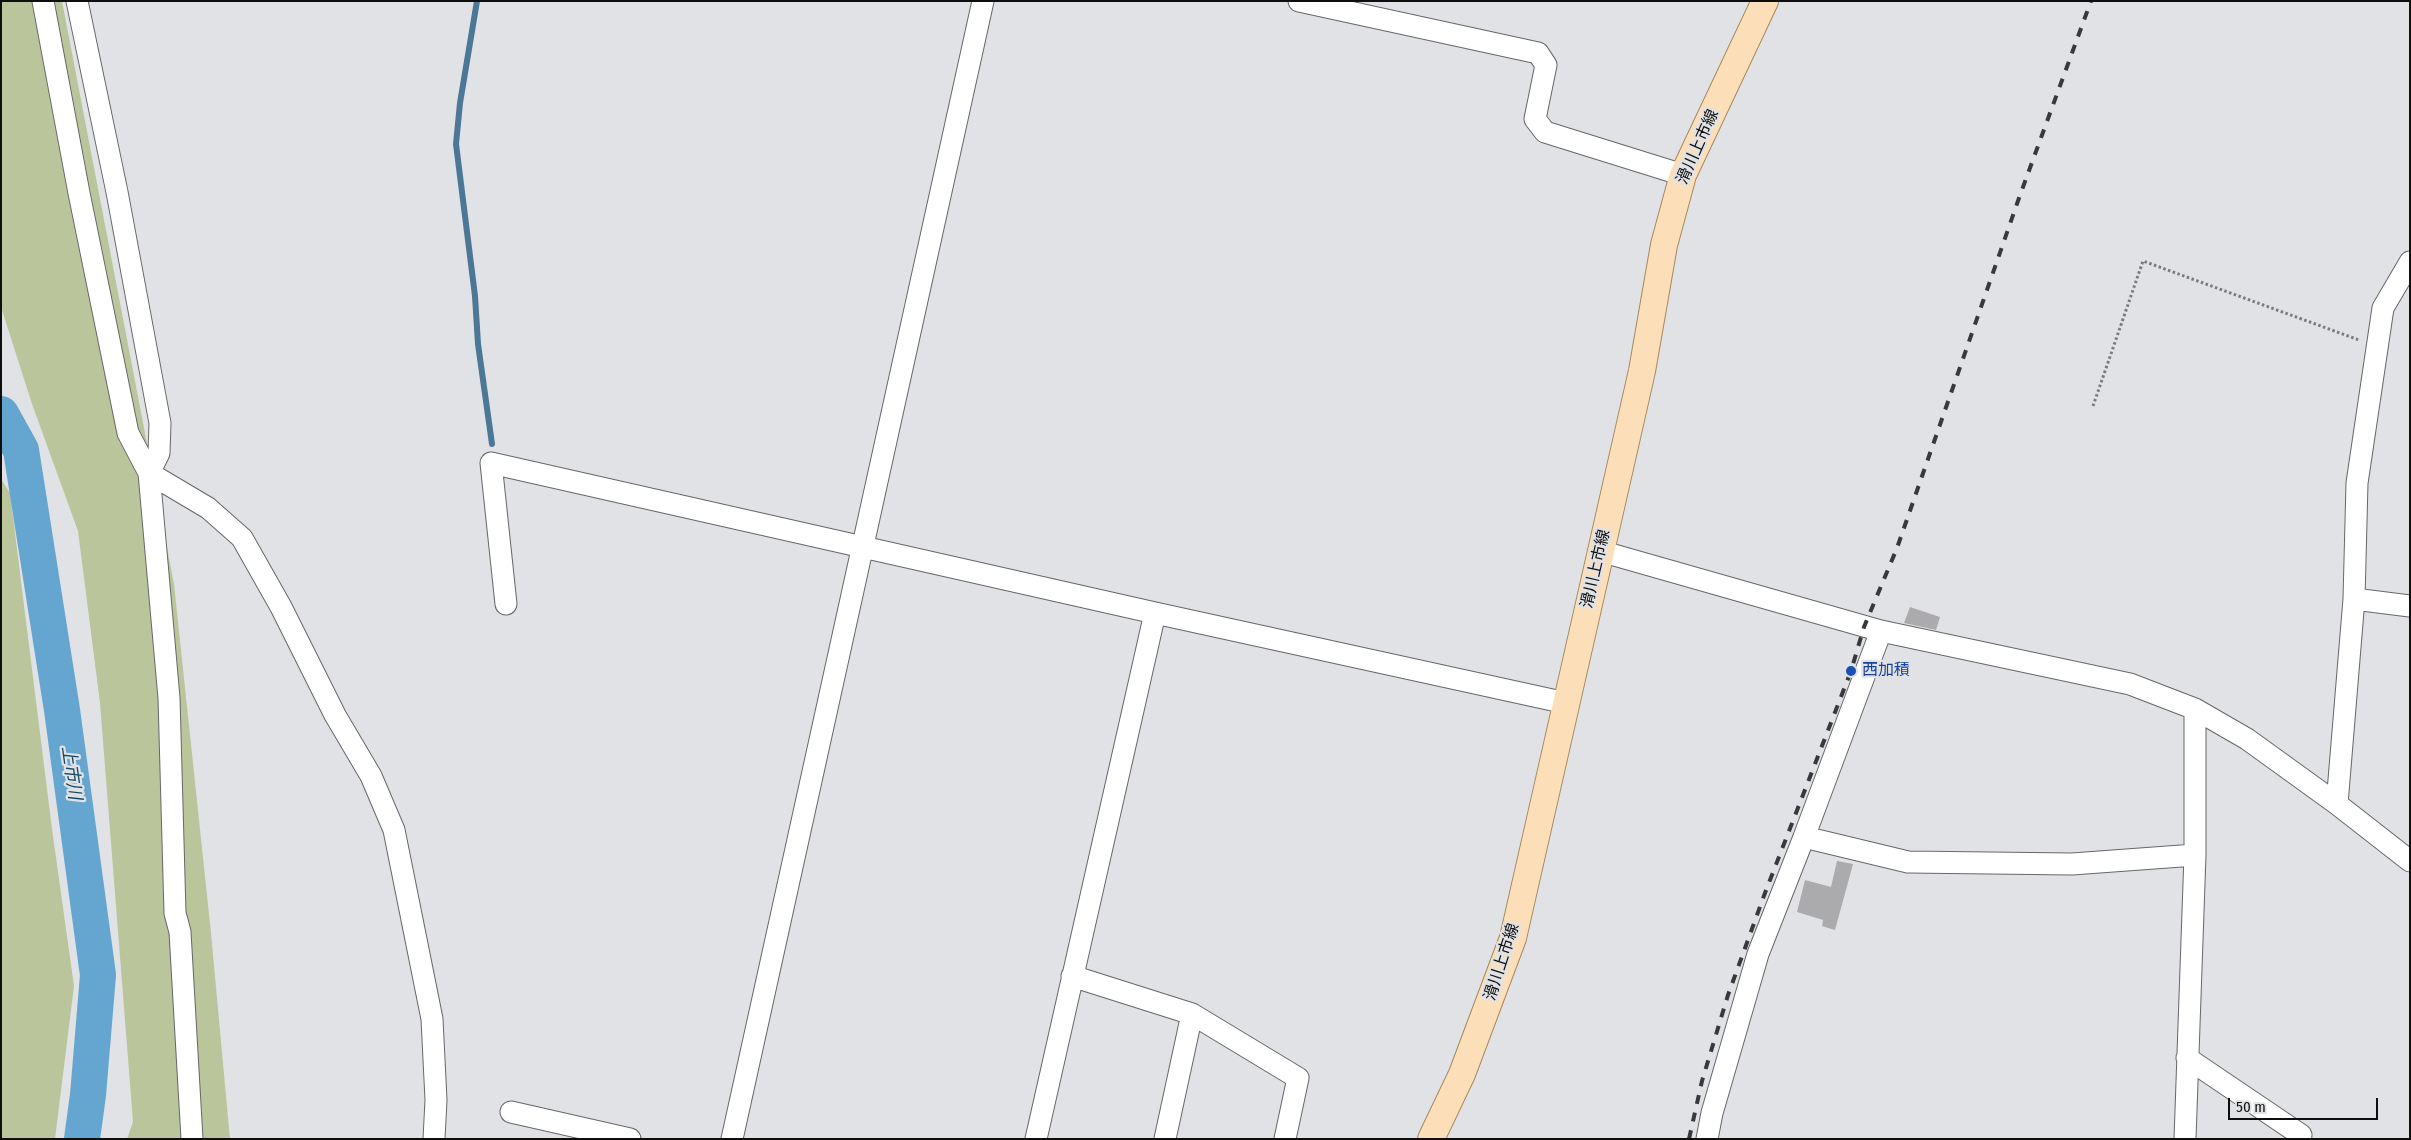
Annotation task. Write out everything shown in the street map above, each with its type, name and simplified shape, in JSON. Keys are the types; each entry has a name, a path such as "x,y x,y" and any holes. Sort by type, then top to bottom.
{"main road":[{"name":"滑川上市線","path":"1431,1139 1462,1074 1513,938 1642,371 1664,245 1684,175 1765,1"}],"street":[{"path":"43,1 79,193 128,433 149,472 169,698 176,913 180,932 192,1139"},
{"path":"76,1 117,192 160,423 159,453 149,472"},
{"path":"732,1139 983,1"},
{"path":"1299,1 1538,53 1546,65 1535,119 1545,132 1684,175"},
{"path":"2337,804 2354,599 2357,483 2383,308 2410,262"},
{"path":"506,604 491,462 1156,613 1566,702"},
{"path":"149,472 208,508 242,538 281,606 335,715 375,785 394,830 432,1019 436,1100 434,1139"},
{"path":"1600,551 1881,631 2130,684 2195,709 2247,740 2337,804 2410,862"},
{"path":"2354,599 2410,606"},
{"path":"1036,1139 1156,613"},
{"path":"1707,1139 1722,1078 1758,954 1881,631"},
{"path":"2185,1139 2194,855 2195,709"},
{"path":"1804,837 1908,862 2072,864 2194,855"},
{"path":"1072,976 1192,1014 1298,1078 1285,1139"},
{"path":"1165,1139 1192,1014"},
{"path":"2187,1058 2301,1135"},
{"path":"511,1112 630,1139"}],"path":[{"path":"2093,406 2143,261 2376,346"}],"green space":[{"path":"1,1 62,1 174,584 211,933 230,1139 127,1139 133,1122 100,703 78,531 32,404 1,307"},
{"path":"1,479 10,493 52,829 74,986 55,1139 1,1139"}],"building":[{"path":"1910,607 1940,617 1936,630 1904,623"},
{"path":"1837,861 1853,864 1835,930 1822,926 1823,920 1797,912 1805,880 1831,887"}],"waterway":[{"path":"477,1 460,103 456,144 475,296 478,344 492,444"},
{"name":"上市川","path":"1,414 21,450 62,710 98,975 88,1095 82,1139"}],"railway":[{"path":"1689,1139 1702,1081 1728,995 1765,893 1851,671 1864,627 1897,548 2019,198 2091,1"}],"place":[{"name":"西加積","path":"1851,671"}]}
